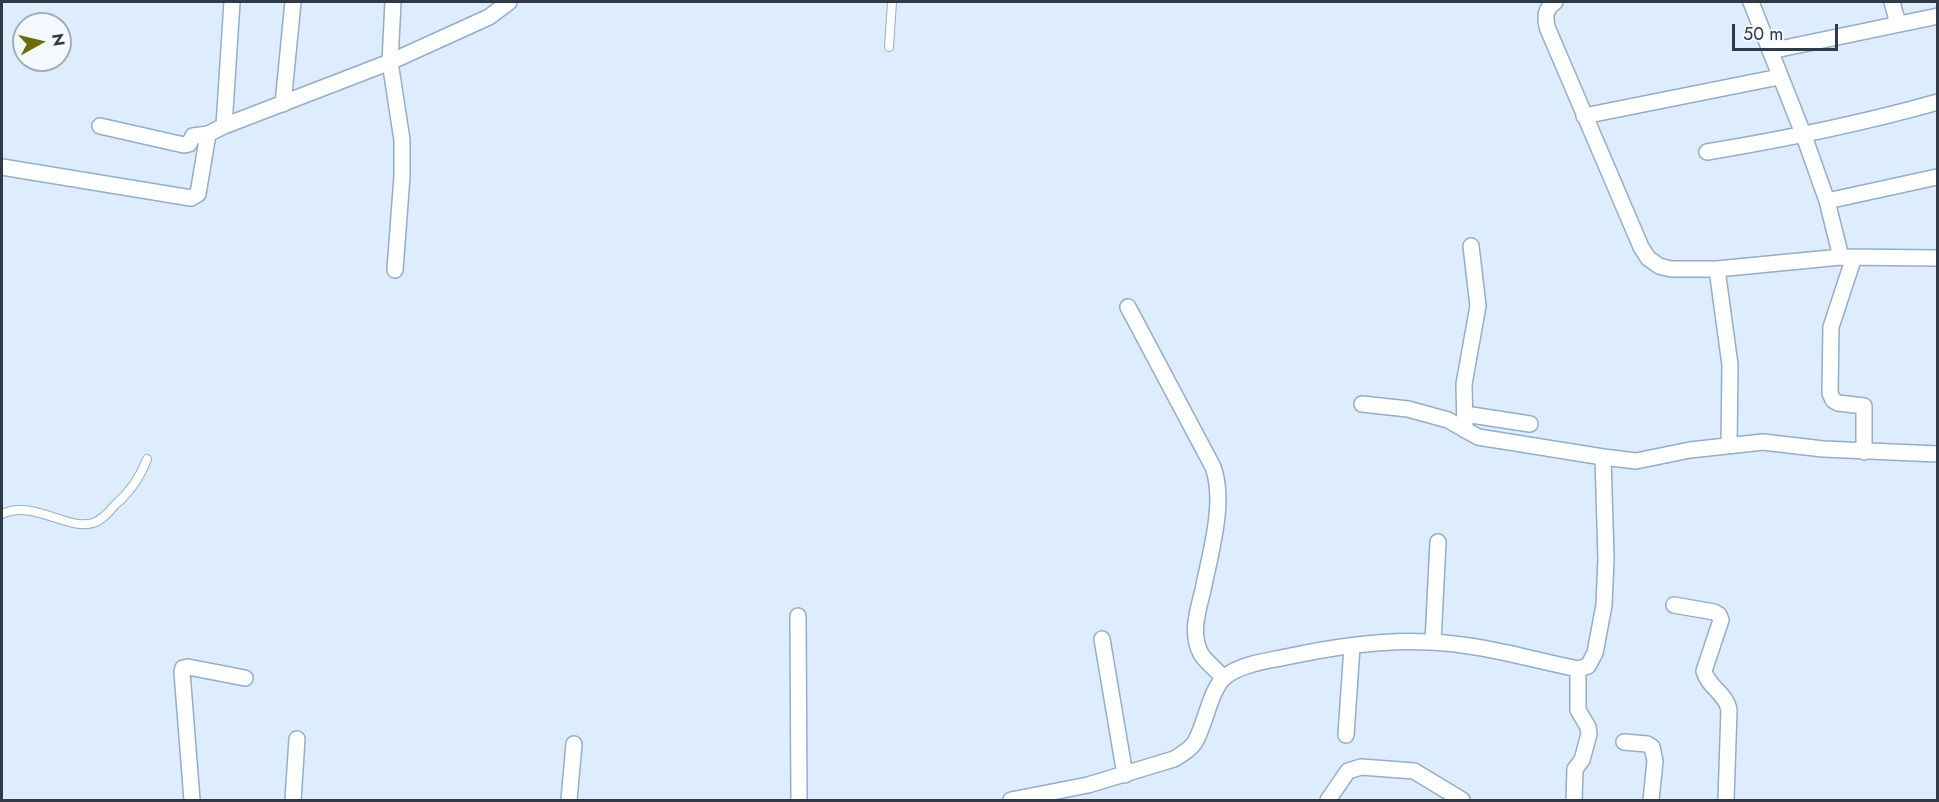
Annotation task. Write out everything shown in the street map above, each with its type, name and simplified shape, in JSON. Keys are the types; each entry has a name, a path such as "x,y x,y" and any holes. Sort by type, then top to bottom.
{"street":[{"path":"224,126 232,2"},
{"path":"283,104 293,2"},
{"path":"393,2 390,62 402,140 402,176 395,270"},
{"path":"100,126 184,145 189,144 193,136 208,134 390,62 489,17 509,2"},
{"path":"1555,2 1545,16 1547,27 1641,248 1648,258 1659,266 1671,269 1717,269 1847,257 1938,258"},
{"path":"1751,2 1804,136 1847,257 1831,327 1830,393 1833,400 1838,403 1864,406 1864,452"},
{"path":"1892,2 1898,24"},
{"path":"1770,51 1938,16"},
{"path":"1584,116 1779,77"},
{"path":"1707,152 1804,136 1938,102"},
{"path":"2,167 93,180 191,198 198,194 208,134"},
{"path":"1827,201 1937,177"},
{"path":"1465,430 1464,376 1478,306 1472,246"},
{"path":"1717,269 1730,365 1729,445"},
{"path":"1128,307 1214,467 1218,480 1219,493 1212,543 1195,625 1196,640 1202,654 1223,678"},
{"path":"1362,404 1408,409 1448,420 1478,437 1636,460 1729,445 1763,442 1823,450 1938,454"},
{"path":"1465,414 1530,424"},
{"path":"1011,801 1059,792 1125,775 1174,759 1187,751 1195,741 1216,689 1223,678 1234,671 1308,652 1408,641 1433,642 1478,647 1578,669 1588,666 1595,653 1604,605 1606,560 1603,457"},
{"path":"1433,642 1438,542"},
{"path":"1674,605 1714,612 1721,620 1704,672 1725,698 1729,710 1726,801"},
{"path":"798,616 799,801"},
{"path":"1102,639 1125,775"},
{"path":"1346,735 1352,647"},
{"path":"192,801 183,668 194,667 245,678"},
{"path":"1574,801 1575,769 1582,760 1589,734 1588,727 1578,710 1578,669"},
{"path":"293,801 297,739"},
{"path":"1624,742 1647,744 1653,747 1655,761 1651,801"},
{"path":"569,801 574,744"},
{"path":"1328,801 1348,771 1355,767 1414,771 1462,801"}],"lane":[{"path":"889,47 892,2"},
{"path":"2,514 16,510 41,513 86,524 94,523 126,495 140,477 147,459"}]}
